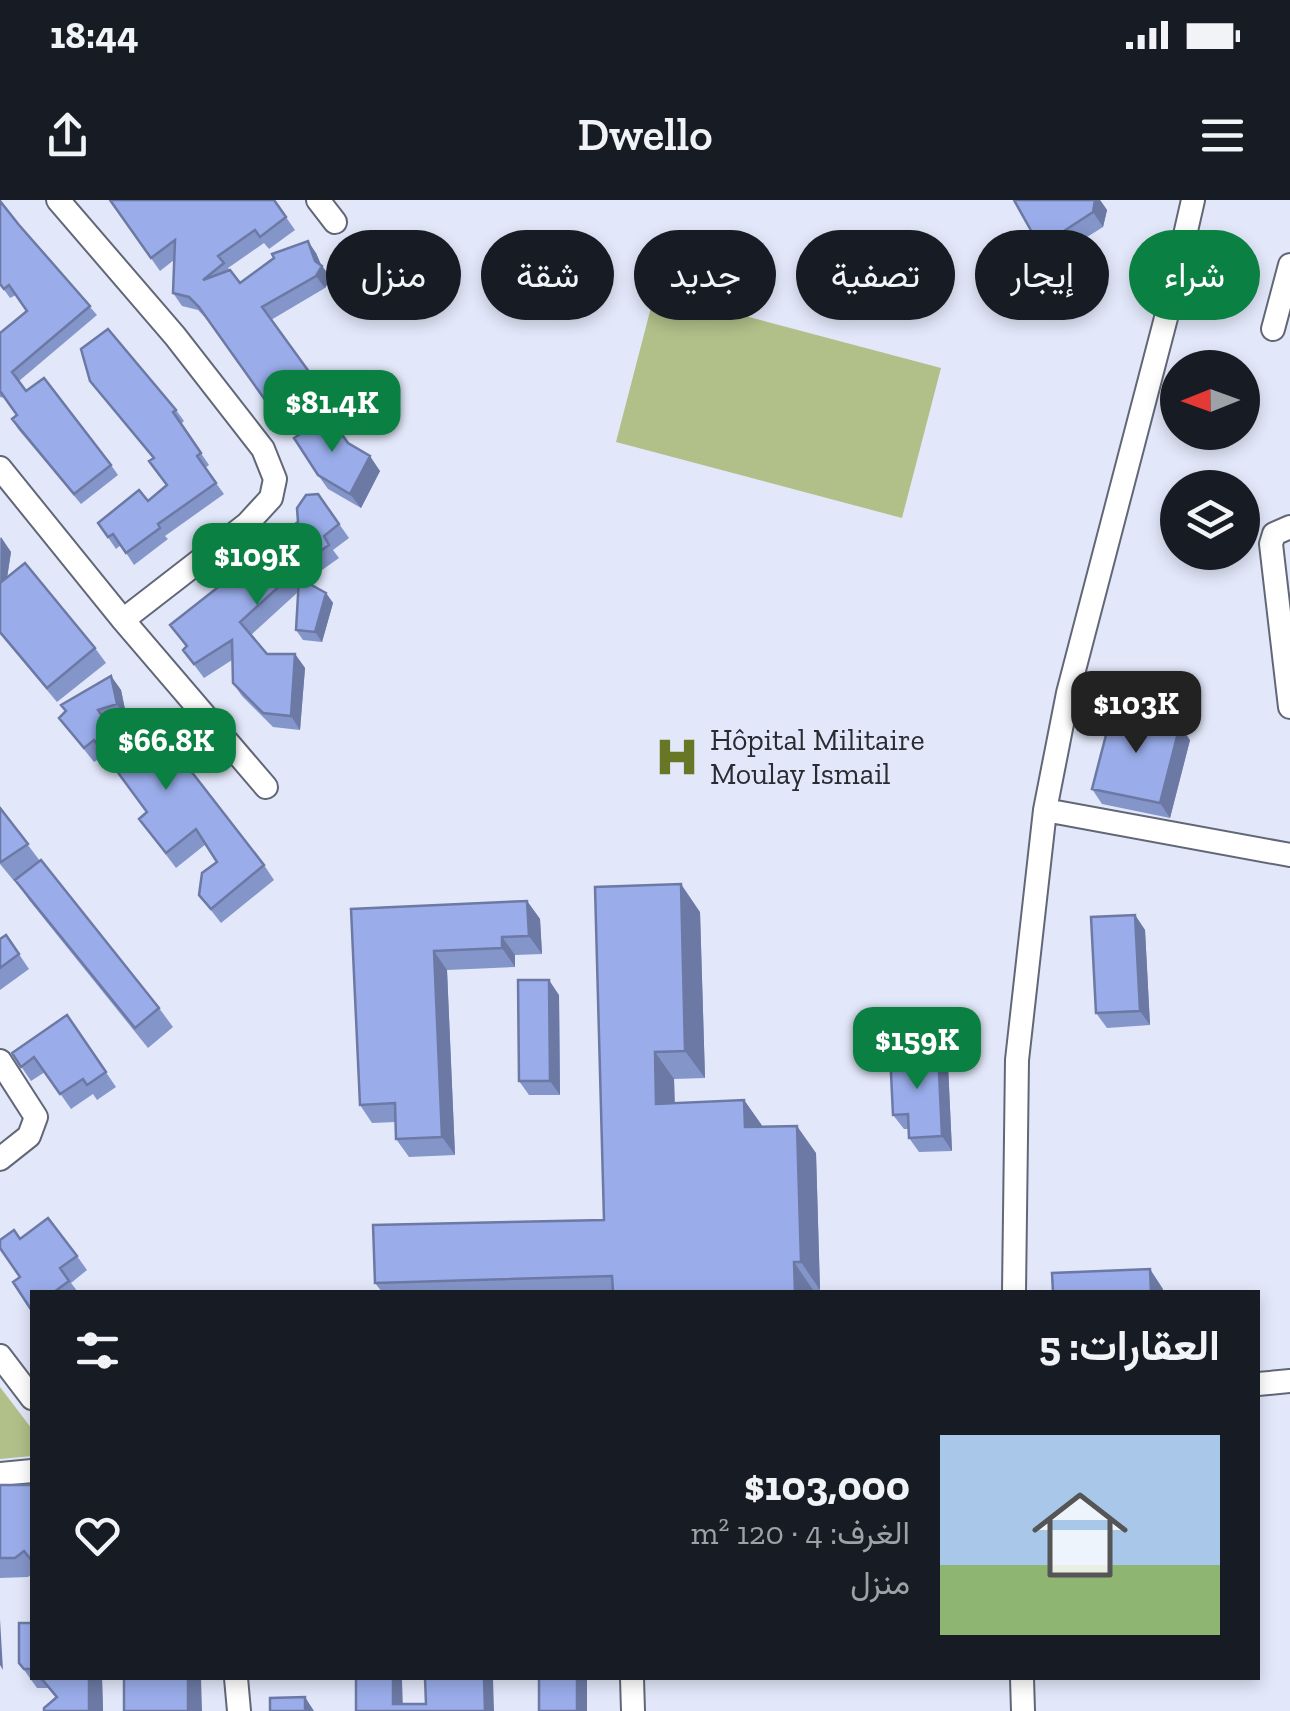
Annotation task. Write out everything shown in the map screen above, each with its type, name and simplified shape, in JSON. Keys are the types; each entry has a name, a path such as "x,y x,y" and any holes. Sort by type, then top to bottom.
{"street":[{"path":"58,200 175,336 263,449 275,479 271,498 247,524 123,620"},
{"path":"318,200 335,222"},
{"path":"1014,1290 1017,1060 1045,810 1068,693 1193,200"},
{"path":"1273,330 1290,265"},
{"path":"0,468 266,787"},
{"path":"1290,527 1274,534 1272,544 1290,708"},
{"path":"1045,810 1290,855"},
{"path":"0,1061 36,1116 29,1136 0,1159"},
{"path":"0,1356 30,1395"},
{"path":"1260,1384 1290,1381"},
{"path":"0,1474 30,1471"},
{"path":"236,1680 239,1711"},
{"path":"632,1680 633,1711"},
{"path":"1022,1680 1023,1711"}],"green space":[{"path":"648,320 760,320 941,368 902,518 616,442"},
{"path":"0,1387 30,1426 30,1456 0,1459"}],"building":[{"path":"110,200 274,200 286,217 260,237 255,230 218,256 224,263 203,280 230,270 240,283 274,258 272,254 308,241 315,261 322,266 316,276 262,307 315,380 273,411 199,307 189,297 173,293 175,240 151,258"},
{"path":"1014,200 1095,200 1093,212 1065,230 1031,230"},
{"path":"0,201 90,306 12,372 26,391 44,378 111,465 74,494 12,419 17,415 0,391 0,333 27,311 9,285 4,289 0,284"},
{"path":"108,329 176,410 173,412 201,453 197,456 216,483 158,524 160,528 126,553 113,534 108,537 98,523 139,490 148,501 167,485 149,461 154,458 90,381 81,349"},
{"path":"328,415 348,443 370,456 350,494 318,475 294,438"},
{"path":"318,494 339,524 324,536 329,545 291,571 294,573 240,622 267,654 295,654 291,716 263,713 233,683 232,640 194,664 183,650 187,646 170,625 231,577 222,569 261,535 267,544 298,522 297,508 306,495"},
{"path":"25,563 95,648 47,688 0,632 0,583"},
{"path":"299,578 326,593 315,632 296,630"},
{"path":"111,676 117,704 98,710 124,748 145,731 153,742 163,735 264,865 211,909 199,895 202,873 217,862 196,829 166,853 139,819 147,812 94,740 84,748 59,718 66,711 61,705"},
{"path":"1113,708 1180,725 1160,803 1092,789"},
{"path":"0,808 28,844 1,862 0,861"},
{"path":"41,860 159,1008 135,1028 15,880"},
{"path":"681,884 685,1051 655,1052 656,1104 744,1100 745,1127 797,1126 801,1262 794,1262 795,1290 613,1290 612,1276 375,1283 373,1225 604,1220 595,887"},
{"path":"527,901 529,936 502,937 502,948 434,951 442,1137 396,1139 395,1103 360,1105 351,909"},
{"path":"1135,915 1140,1011 1096,1013 1091,917"},
{"path":"6,935 19,954 0,968 0,939"},
{"path":"518,980 549,980 550,1081 519,1081"},
{"path":"67,1015 106,1072 87,1085 83,1079 60,1094 34,1057 21,1067 12,1053"},
{"path":"938,1051 942,1136 909,1138 908,1114 893,1115 890,1053"},
{"path":"48,1218 77,1256 60,1268 69,1281 57,1290 30,1290 30,1308 13,1282 20,1277 0,1248 0,1240 14,1230 20,1239"},
{"path":"1150,1269 1151,1290 1053,1290 1052,1273"},
{"path":"0,1485 30,1485 30,1558 24,1551 15,1558 0,1558"},
{"path":"19,1623 30,1623 30,1669 19,1663"},
{"path":"43,1680 89,1680 89,1711 44,1711 57,1697"},
{"path":"124,1680 188,1680 188,1711 124,1711"},
{"path":"356,1680 393,1680 393,1704 426,1704 425,1680 484,1680 485,1711 356,1711"},
{"path":"539,1680 577,1680 577,1711 539,1711"},
{"path":"305,1697 305,1711 270,1711 270,1698"}],"place":[{"name":"Hôpital Militaire Moulay Ismail","path":"677,757"}]}
